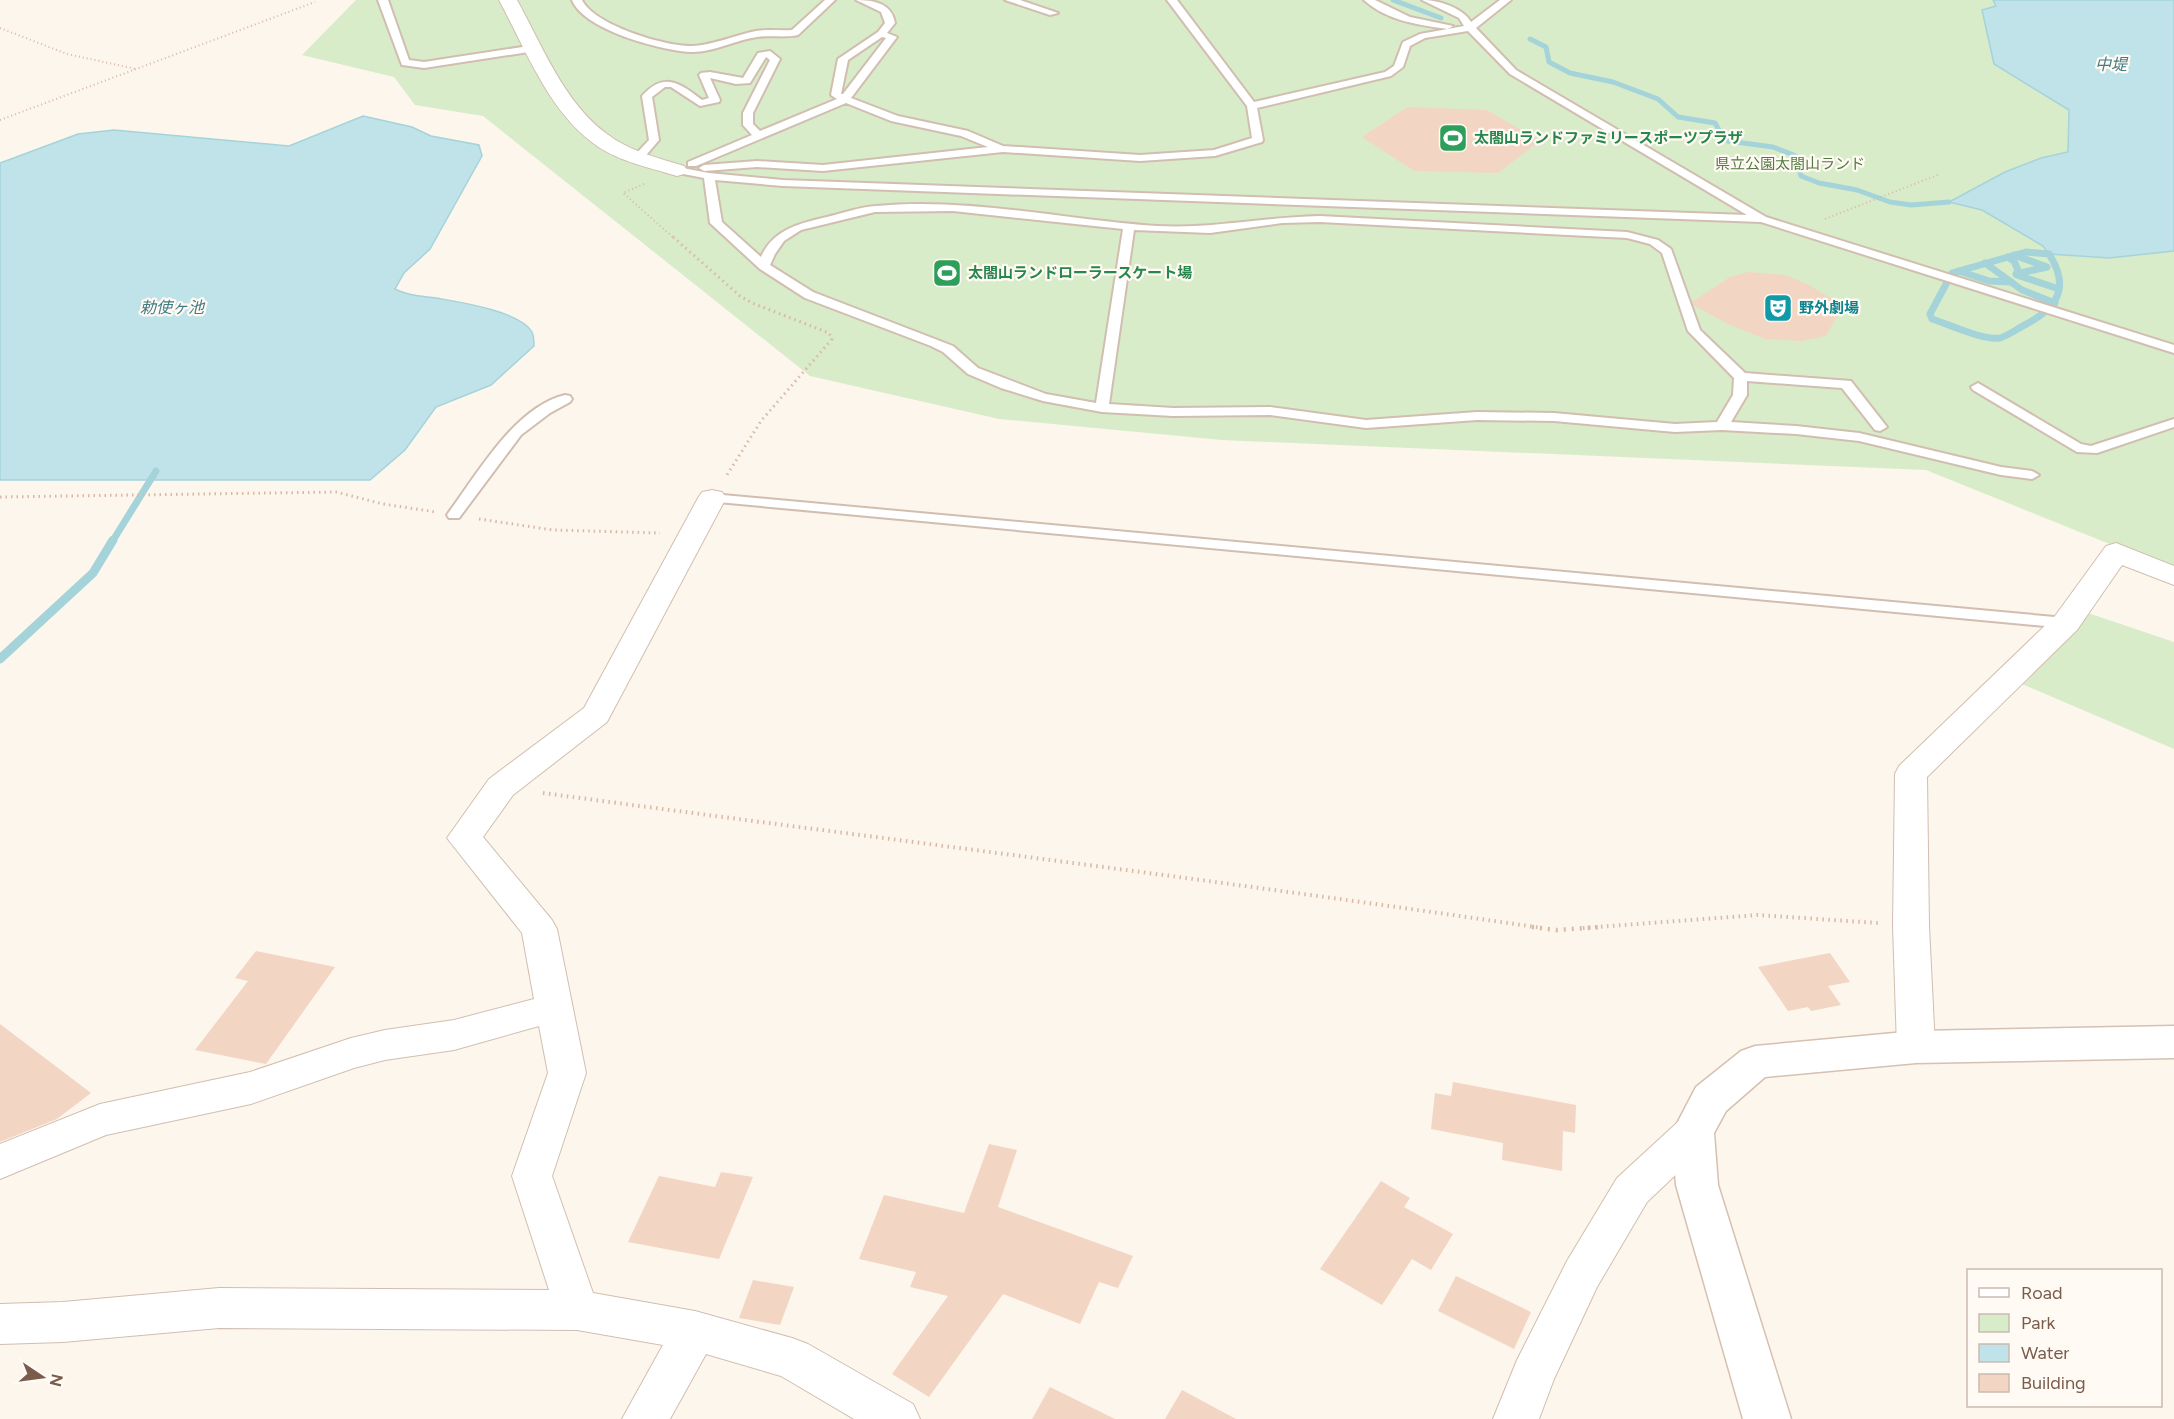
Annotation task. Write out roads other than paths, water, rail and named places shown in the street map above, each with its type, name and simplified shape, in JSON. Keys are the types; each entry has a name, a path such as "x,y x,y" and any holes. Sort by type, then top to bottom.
{"street":[{"path":"508,0 573,115 599,139 638,158 677,170"},
{"path":"577,1310 531,1176 567,1073 539,929 464,838 501,787 596,715 712,498"},
{"path":"1916,1047 1911,926 1911,774 2066,623 2116,552 2174,576"},
{"path":"0,1162 100,1120 251,1088 351,1053 385,1045 454,1035 554,1007"},
{"path":"1516,1419 1533,1375 1582,1274 1632,1190 1693,1133 1711,1099 1755,1062 1916,1047 2174,1042"},
{"path":"1693,1133 1697,1185 1767,1419"},
{"path":"0,1324 63,1322 219,1308 577,1310 695,1331 792,1359 897,1419"},
{"path":"645,1419 695,1331"}],"lane":[{"path":"383,0 405,63 434,67 535,48"},
{"path":"577,0 579,5 605,26 627,35 690,49 703,48 757,34 795,33 830,0"},
{"path":"861,0 883,9 890,18 890,23 881,34 843,59 836,95 895,119 964,133 1002,149"},
{"path":"1010,0 1053,13"},
{"path":"677,170 757,164 823,168 1002,149 1140,158 1215,153 1258,140 1252,106 1172,0"},
{"path":"1370,0 1393,16 1419,23 1470,28"},
{"path":"1427,0 1463,16 1470,28 1513,72 1762,219 2174,349"},
{"path":"1252,106 1388,74 1398,67 1406,44 1423,36 1470,28 1506,0"},
{"path":"677,170 844,100 892,37 881,34"},
{"path":"638,158 654,140 647,96 655,87 664,82 673,83 700,103 711,102 715,100 704,75 739,83 746,81 761,55 767,53 775,59 748,113 748,125 759,136"},
{"path":"677,170 709,176 783,183 864,199 1369,204 1762,219"},
{"path":"709,176 716,223 764,266 809,295 948,349 973,370 1006,386 1043,397 1102,408 1173,412 1270,411 1366,424 1477,416 1554,417 1676,428 1722,426 1859,437 2001,471 2032,475"},
{"path":"864,199 875,209 953,208 1129,227 1210,230 1282,220 1370,222 1627,235 1654,242 1667,251 1695,331 1741,378 1846,384 1880,427"},
{"path":"764,266 769,253 780,239 797,227 864,199"},
{"path":"1369,204 1370,222"},
{"path":"1601,213 1604,234"},
{"path":"1102,408 1129,227"},
{"path":"1722,426 1740,395 1741,378"},
{"path":"1978,387 2077,448 2092,450 2174,423"},
{"path":"454,515 516,432 545,410 565,399"},
{"path":"712,498 2066,623"}],"water":[{"name":"中堤","path":"1993,0 2174,0 2174,251 2109,258 2049,254 2043,246 1982,210 1949,202 2005,172 2041,158 2068,152 2069,110 1994,64 1982,10 1996,6"},
{"name":"勅使ヶ池","path":"363,116 412,127 431,136 479,145 482,156 430,249 404,273 395,289 488,309 515,318 532,332 534,346 491,385 436,407 405,450 370,480 0,480 0,163 78,134 114,130 289,146"}],"waterway":[{"path":"1393,0 1441,18"},
{"path":"1530,39 1546,47 1549,62 1570,73 1613,82 1658,99 1678,117 1715,123 1724,139 1728,141 1773,147 1796,156 1801,176 1819,183 1857,190 1890,202 1911,205 1949,202"},
{"path":"2015,255 2026,252 2049,254 2056,267 2059,289"},
{"path":"2008,257 2014,261 2018,270 2016,274 2047,267 2015,255"},
{"path":"2008,257 2015,255"},
{"path":"1986,263 2008,257"},
{"path":"1959,271 1986,263"},
{"path":"1986,263 2022,290 2053,302"},
{"path":"1959,271 1989,281 2011,282"},
{"path":"1959,271 1952,273 1930,314 1932,319 1976,335 2000,338 2032,321 2053,302"},
{"path":"2017,275 2059,289"},
{"path":"2053,302 2059,289"},
{"path":"112,542 156,471"},
{"path":"0,659 93,573 113,540"}],"place":[{"name":"太閤山ランドファミリースポーツプラザ","path":"1453,138"},
{"name":"太閤山ランドローラースケート場","path":"947,273"},
{"name":"野外劇場","path":"1778,308"}],"park label":[{"name":"県立公園太閤山ランド","path":"1790,164"}]}
